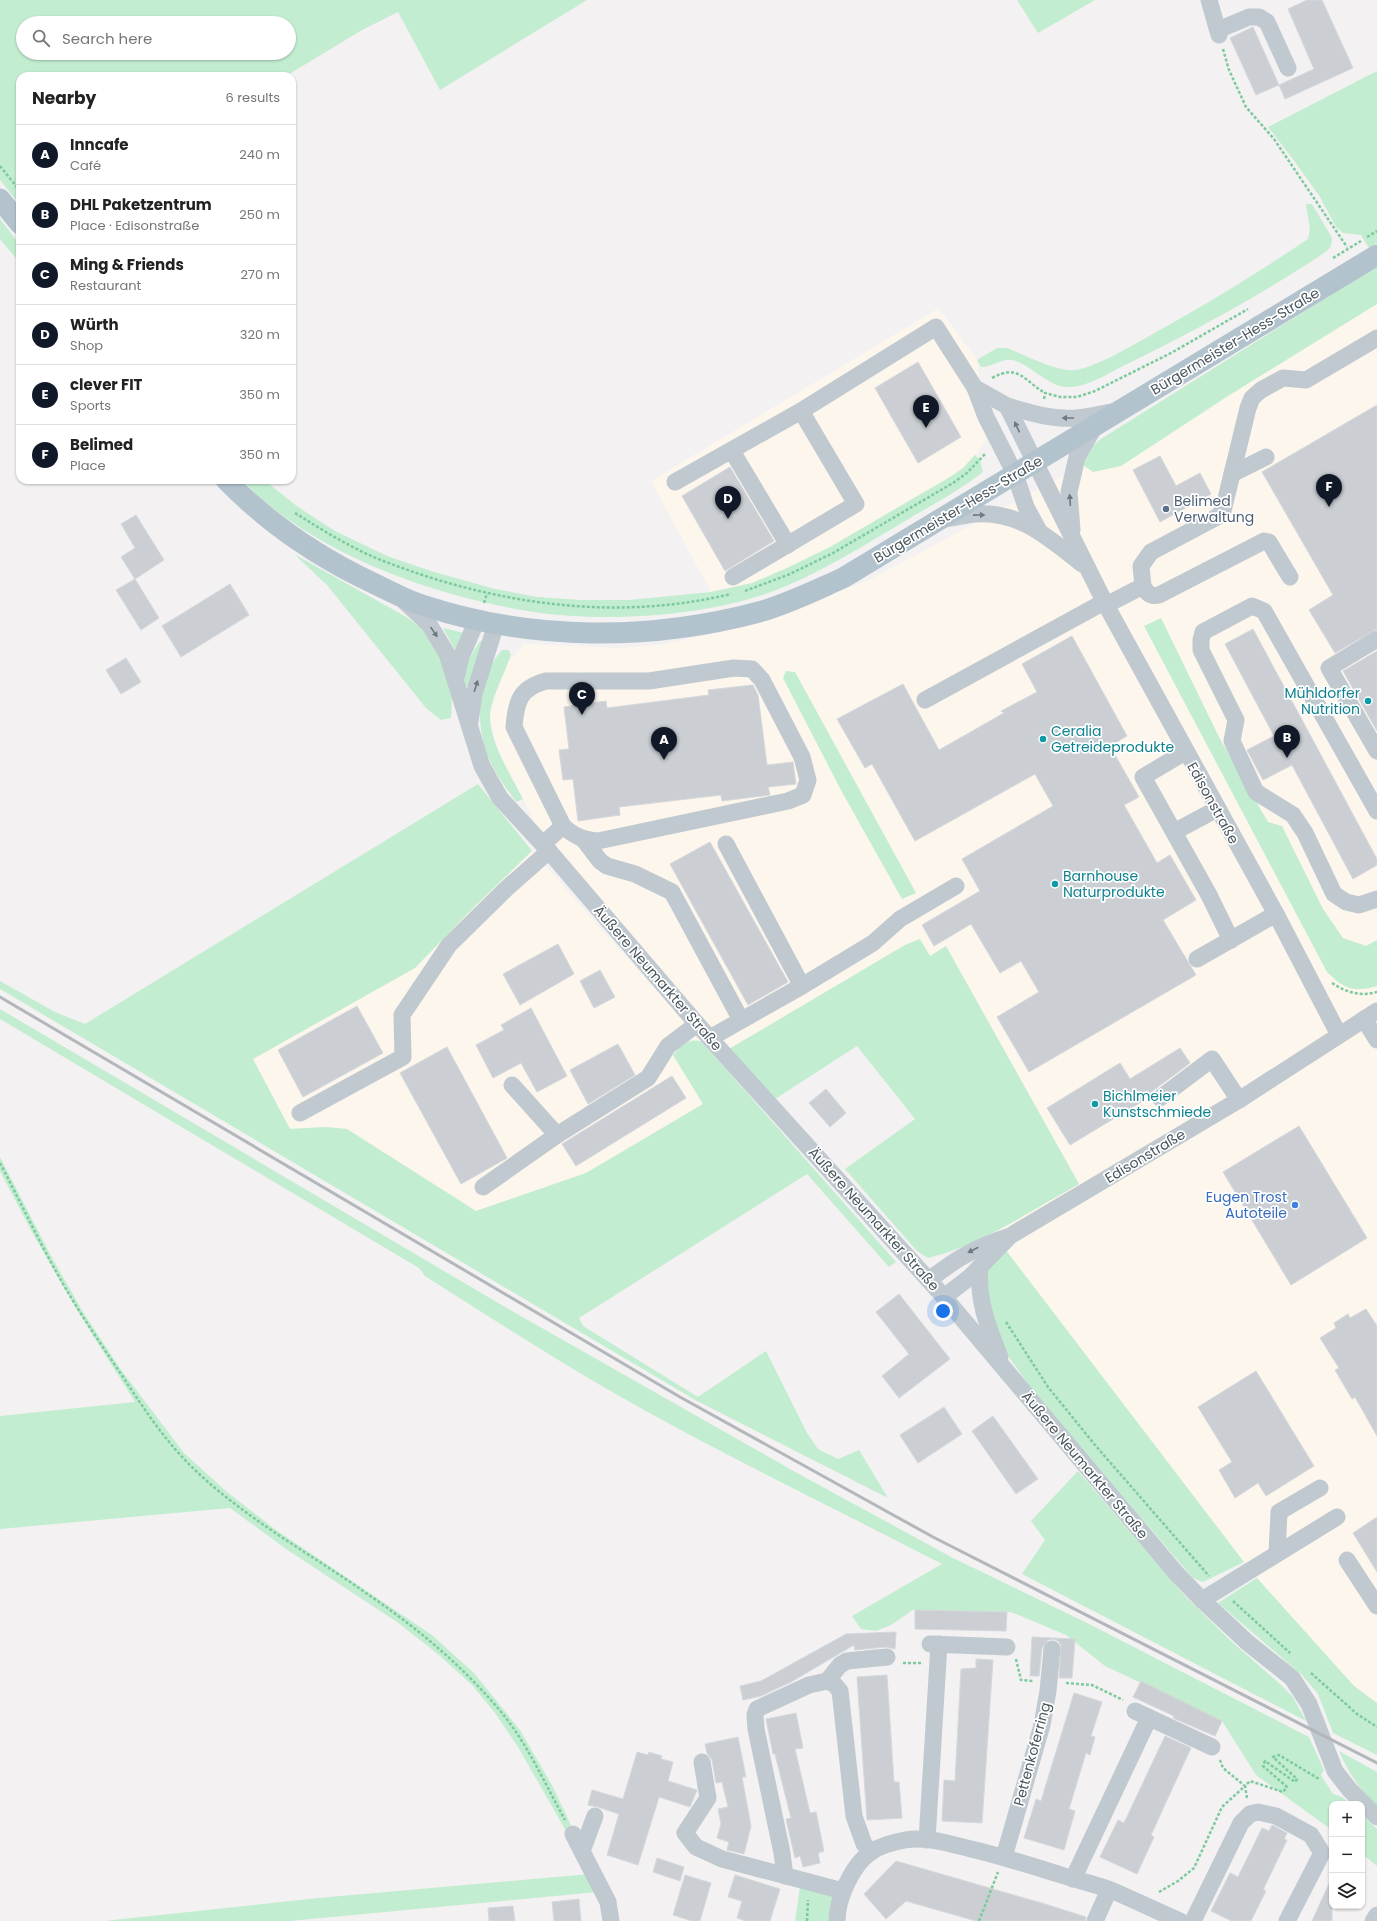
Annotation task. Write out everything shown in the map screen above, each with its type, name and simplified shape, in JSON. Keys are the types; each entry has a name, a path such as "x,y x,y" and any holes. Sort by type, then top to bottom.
{"main road":[{"path":"0,199 16,219"},
{"name":"Bürgermeister-Hess-Straße","path":"487,622 580,633 614,634 647,632 716,622 761,612 804,596 843,578 1377,255"},
{"name":"Äußere Neumarkter Straße","path":"230,484 245,500 300,542 354,575 396,595 424,606 487,622"}],"street":[{"path":"1209,0 1219,33 1249,17 1259,17 1266,22 1288,68"},
{"path":"675,482 801,411 936,327 975,388 986,417 1016,474 1026,507 1039,531"},
{"path":"1290,577 1269,542 1264,541 1159,595 1153,596 1148,594 1143,586 1141,566 1151,552 1217,517 1223,511 1248,408 1252,398 1261,390 1283,378 1306,380 1377,338"},
{"path":"975,388 1007,406 1040,416 1078,418 1121,410"},
{"name":"Edisonstraße","path":"1007,406 1105,603 1185,752 1276,914 1339,1035"},
{"path":"733,577 856,504 801,411"},
{"path":"1072,539 1069,492 1077,458 1095,426"},
{"path":"732,451 788,545"},
{"path":"1232,474 1266,457"},
{"path":"940,520 976,514 1002,515 1024,522 1039,531 1087,568"},
{"path":"925,700 1105,603 1143,586"},
{"name":"Äußere Neumarkter Straße","path":"396,595 421,616 435,632 447,654 470,724 476,750 490,783 500,798 546,848 697,1024 944,1297 1176,1573 1202,1600 1248,1643 1292,1678 1309,1704 1329,1759 1341,1780 1377,1817"},
{"path":"1377,811 1264,611 1252,606 1203,632 1201,650 1236,720 1232,741 1256,792 1293,816 1304,833 1334,894 1346,902 1359,905 1377,899"},
{"name":"Äußere Neumarkter Straße","path":"456,682 461,657 487,622"},
{"name":"Äußere Neumarkter Straße","path":"470,724 487,622"},
{"path":"1377,639 1329,668 1377,751"},
{"path":"734,668 752,669 762,680 802,756 808,780 804,795 788,801 598,841 584,840 571,834 563,826 514,727 515,709 522,693 532,685 546,681 649,681 734,668"},
{"path":"1185,752 1144,777 1209,895 1231,940"},
{"path":"1174,832 1217,809"},
{"path":"300,1113 403,1057 402,1015 449,945 546,848 563,826"},
{"path":"584,840 600,861 607,866 635,874 672,892 741,1020"},
{"path":"726,844 802,986"},
{"path":"710,1038 872,944 900,919 956,886"},
{"path":"1197,959 1276,914"},
{"path":"1370,1015 1377,1040"},
{"name":"Edisonstraße","path":"929,1280 968,1252 1010,1236 1239,1100 1370,1015"},
{"path":"483,1187 558,1135 648,1078 668,1046 697,1024"},
{"path":"1160,1098 1212,1059 1239,1100"},
{"path":"512,1085 558,1135"},
{"name":"Edisonstraße","path":"944,1297 983,1265 1010,1236"},
{"path":"983,1265 979,1287 981,1303 1004,1368"},
{"path":"1276,1553 1279,1512 1320,1488"},
{"path":"1202,1600 1276,1553 1337,1517"},
{"path":"1347,1560 1377,1606"},
{"path":"927,1840 938,1662 934,1644 1007,1647"},
{"name":"Pettenkoferring","path":"1004,1857 1042,1725 1048,1691 1052,1649"},
{"path":"785,1876 782,1853 754,1715 757,1709 809,1686 827,1681 840,1665 847,1661 887,1657"},
{"path":"827,1681 834,1684 840,1692 854,1816 864,1844 871,1852"},
{"path":"1073,1879 1142,1714 1212,1747"},
{"path":"702,1762 708,1798 685,1833 696,1847 705,1853 722,1859 843,1891"},
{"path":"1193,1921 1241,1824 1250,1814 1258,1812 1276,1816 1311,1835 1322,1853 1287,1921"},
{"path":"582,1851 595,1816"},
{"path":"573,1834 608,1902 611,1921"},
{"path":"837,1921 843,1891 848,1880 862,1859 871,1852 905,1840 927,1840 1004,1857 1109,1890 1180,1921"},
{"path":"1095,1921 1109,1890"},
{"path":"1373,1921 1377,1915"}],"path":[{"path":"1219,33 1229,70 1246,107 1274,139 1347,247"},
{"path":"0,166 16,186"},
{"path":"975,388 1000,374 1008,372 1023,376 1032,386 1045,394"},
{"path":"1313,986 1328,978 1333,984 1360,995 1377,992"},
{"path":"0,1163 65,1288 148,1416 172,1445 197,1472 244,1512 305,1554 366,1592 404,1620 438,1648 472,1680 503,1715 532,1758 573,1834"},
{"path":"1006,1320 1048,1387 1095,1444 1220,1588 1295,1658"},
{"path":"887,1657 895,1664 938,1662"},
{"path":"1306,1670 1357,1714 1377,1727"},
{"path":"1212,1747 1218,1754 1223,1768 1245,1786 1250,1814"},
{"path":"1146,1905 1154,1895 1178,1881 1194,1868 1222,1807 1250,1781 1283,1792 1287,1787 1262,1766 1265,1761 1295,1782 1297,1779 1273,1757 1279,1755 1327,1784 1335,1785 1341,1780"},
{"path":"979,1921 1004,1857"},
{"path":"807,1921 809,1882"}],"shaded area":[{"path":"1377,304 1377,1703 1354,1686 1249,1569 992,1233 1079,1184 946,946 930,956 920,939 905,945 729,1049 536,824 497,748 490,718 495,696 508,663 524,644 617,648 661,645 716,633 774,616 871,579 1083,465 1121,466 1228,396"},
{"path":"939,308 977,360 986,440 975,455 963,468 950,477 830,547 752,583 711,592 651,481"},
{"path":"532,851 702,1042 673,1055 703,1104 586,1173 476,1211 347,1129 326,1127 290,1129 253,1059 415,968 471,910"}],"green space":[{"path":"0,0 587,0 440,90 398,12 362,30 293,72 16,72 16,200 0,180"},
{"path":"1017,0 1095,0 1038,33"},
{"path":"1377,71 1377,243 1369,248 1361,235 1343,233 1336,227 1320,197 1268,127"},
{"path":"1306,204 1312,204 1332,238 1331,246 1327,251 1227,312 1098,379 1077,386 1062,386 1049,381 1030,368 1016,361 1007,360 986,367 981,367 977,360 997,348 1006,348 1049,366 1067,370 1075,370 1091,366 1110,357 1207,303 1308,239 1310,229"},
{"path":"0,219 16,240 16,258 0,239"},
{"path":"1377,266 1377,304 1228,396 1121,466 1093,472 1083,465 1089,449 1101,439"},
{"path":"975,455 980,460 983,472 941,500 846,556 811,575 775,591 731,604 703,609 646,616 617,617 588,617 534,612 496,605 417,583 378,568 339,550 303,530 271,506 246,484 269,484 298,507 335,531 387,556 434,572 495,589 537,597 581,600 630,600 711,592 752,583 830,547 963,468"},
{"path":"294,554 408,618 428,633 440,649 452,698 451,718 441,720 426,708 327,585"},
{"path":"1161,618 1220,739 1268,822 1282,826 1323,909 1343,938 1366,946 1377,940 1377,986 1362,989 1350,988 1344,986 1327,972 1144,626"},
{"path":"443,628 464,633 455,650"},
{"path":"481,640 483,643 468,686 465,687 464,681 468,662"},
{"path":"502,650 508,650 511,654 492,703 490,719 491,729 498,749 523,799 516,802 499,778 489,760 481,728 480,711 486,678 493,663"},
{"path":"786,671 795,672 916,893 902,899 842,792 783,678"},
{"path":"478,784 532,851 471,910 415,968 253,1059 290,1129 326,1127 347,1129 476,1211 586,1173 703,1104 673,1055 679,1048 689,1041 702,1042 896,1262 889,1267 807,1174 579,1318 583,1326 698,1397 766,1351 807,1433 818,1449 838,1459 859,1450 888,1498 697,1401 0,989 0,981 55,1012 85,1024"},
{"path":"920,939 930,956 946,946 1079,1184 987,1236 967,1245 928,1258 917,1251 845,1169 915,1119 857,1046 775,1099 729,1049 905,945"},
{"path":"0,1009 505,1307 797,1473 953,1558 1089,1624 1309,1737 1324,1770 1321,1775 1333,1794 1342,1797 1347,1801 1329,1801 1329,1828 1256,1775 1222,1721 1105,1666 1066,1635 1011,1612 913,1610 891,1625 876,1631 861,1629 852,1616 942,1564 690,1435 607,1389 425,1276 419,1268 0,1019"},
{"path":"0,1157 50,1254 83,1312 119,1367 184,1453 227,1492 276,1530 432,1635 474,1673 520,1730 553,1787 571,1825 566,1831 518,1747 495,1713 472,1685 439,1655 397,1622 286,1549 230,1508 0,1529 0,1416 135,1402 77,1310 33,1234 0,1171"},
{"path":"1005,1249 1244,1562 1203,1582 1193,1578 1027,1383 1007,1354 993,1325 983,1281 989,1263"},
{"path":"1078,1471 1184,1595 1231,1641 1293,1697 1306,1721 1022,1574 1045,1540 1031,1521"},
{"path":"1257,1578 1354,1686 1377,1703 1377,1755 1333,1733 1318,1694 1301,1674 1218,1603"},
{"path":"1339,1751 1377,1772 1377,1806 1365,1794 1355,1780"},
{"path":"1365,1818 1377,1829 1377,1866 1365,1856"},
{"path":"590,1874 597,1892 290,1921 104,1921 318,1898"},
{"path":"800,1887 837,1896 832,1921 795,1921"}],"building":[{"path":"1307,0 1322,0 1353,68 1285,99 1279,85 1314,69 1288,9"},
{"path":"1253,27 1279,85 1256,95 1230,38"},
{"path":"918,362 961,437 918,463 875,388"},
{"path":"1377,405 1377,629 1335,653 1309,610 1333,595 1262,472"},
{"path":"1160,456 1176,486 1200,473 1211,494 1160,522 1133,470"},
{"path":"730,467 774,541 725,571 682,496"},
{"path":"136,515 164,560 135,579 121,557 135,548 121,524"},
{"path":"135,579 159,618 141,630 116,590"},
{"path":"230,584 249,615 181,657 162,626"},
{"path":"1253,629 1377,859 1377,865 1353,879 1292,765 1263,780 1247,750 1274,736 1225,644"},
{"path":"1072,636 1127,736 1110,746 1139,797 1124,805 1157,863 1170,855 1196,900 1163,920 1196,975 1029,1072 997,1017 1039,992 1021,961 1000,973 971,924 934,946 922,925 980,891 962,859 1053,806 1035,774 915,841 872,764 865,768 837,719 903,684 939,750 1004,713 1001,711 1037,692 1022,664"},
{"name":"Mühldorfer Nutrition","path":"1377,651 1377,731 1343,671"},
{"path":"126,658 141,682 121,694 106,670"},
{"path":"753,685 758,695 767,765 793,762 796,784 768,787 770,795 722,801 721,795 619,807 620,815 578,821 573,779 563,780 559,750 569,749 564,707 606,701 607,708 709,695 708,690"},
{"path":"710,842 788,982 748,1005 670,864"},
{"path":"558,944 574,974 520,1005 503,974"},
{"path":"600,970 615,997 594,1008 580,981"},
{"path":"357,1006 383,1053 303,1097 278,1050"},
{"path":"531,1008 567,1076 537,1092 521,1063 493,1078 476,1045 504,1030 501,1025"},
{"path":"618,1044 635,1075 588,1104 570,1070"},
{"path":"447,1047 507,1158 461,1184 400,1073"},
{"name":"Bichlmeier Kunstschmiede","path":"1180,1048 1190,1063 1142,1099 1143,1101 1070,1145 1047,1108 1120,1063 1130,1079"},
{"path":"672,1076 686,1098 576,1166 562,1144"},
{"path":"826,1089 846,1113 830,1127 809,1103"},
{"name":"Eugen Trost Autoteile","path":"1299,1126 1367,1238 1291,1285 1223,1172"},
{"path":"899,1294 950,1359 899,1398 882,1376 909,1354 876,1312"},
{"path":"1366,1309 1377,1326 1377,1436 1355,1397 1352,1399 1335,1370 1339,1368 1320,1338 1336,1328 1334,1323 1348,1314 1350,1318"},
{"path":"1256,1371 1314,1466 1266,1496 1258,1483 1235,1498 1219,1470 1232,1462 1198,1407"},
{"path":"944,1407 962,1434 918,1463 900,1435"},
{"path":"993,1416 1038,1479 1016,1494 972,1431"},
{"path":"1377,1517 1377,1572 1353,1533"},
{"path":"915,1610 1007,1612 1006,1631 915,1629"},
{"path":"896,1632 895,1649 886,1647 855,1650 854,1645 791,1682 761,1696 743,1700 740,1686 761,1681 846,1634"},
{"path":"1032,1637 1075,1639 1072,1678 1059,1678 1061,1645 1058,1641 1053,1639 1048,1640 1042,1648 1039,1676 1030,1676"},
{"path":"976,1659 993,1660 982,1823 942,1821 944,1780 955,1781 961,1669 976,1668"},
{"path":"887,1675 894,1782 899,1782 902,1818 867,1820 857,1677"},
{"path":"1141,1681 1222,1721 1215,1736 1173,1718 1174,1716 1133,1697"},
{"path":"1074,1693 1102,1702 1091,1736 1095,1737 1090,1755 1086,1753 1069,1809 1075,1811 1064,1850 1024,1838 1036,1799 1041,1801"},
{"path":"796,1713 803,1748 795,1749 810,1813 816,1812 824,1851 818,1853 820,1863 803,1867 800,1856 795,1858 786,1819 791,1818 775,1754 773,1754 766,1719"},
{"path":"1165,1736 1191,1748 1151,1835 1154,1837 1137,1874 1100,1857 1118,1820 1124,1823"},
{"path":"738,1737 746,1777 742,1777 751,1826 744,1854 727,1850 729,1842 717,1838 721,1824 718,1809 728,1807 722,1782 716,1783 712,1760 707,1753 705,1744"},
{"path":"637,1752 648,1755 649,1752 662,1756 661,1759 673,1762 668,1781 697,1790 690,1807 659,1797 638,1865 607,1855 619,1814 588,1805 592,1790 623,1799"},
{"path":"1272,1825 1287,1833 1284,1839 1287,1840 1263,1890 1266,1891 1251,1921 1231,1921 1211,1911 1230,1873 1238,1877 1262,1828 1269,1831"},
{"path":"657,1858 684,1867 680,1881 653,1872"},
{"path":"896,1861 1086,1917 1085,1921 976,1921 906,1901 886,1919 864,1894"},
{"path":"685,1875 711,1883 700,1921 692,1921 673,1915"},
{"path":"735,1875 780,1889 770,1921 746,1921 737,1918 742,1901 728,1897"},
{"path":"1329,1884 1329,1909 1332,1909 1332,1921 1312,1921"},
{"path":"579,1899 581,1921 554,1921 552,1902"},
{"path":"513,1906 515,1921 489,1921 488,1908"}],"railway":[{"path":"0,997 680,1397 933,1537 1377,1763"}],"place":[{"name":"clever FIT","path":"926,428"},
{"name":"Belimed","path":"1329,507"},
{"name":"Belimed Verwaltung","path":"1166,509"},
{"name":"Würth","path":"728,519"},
{"name":"Mühldorfer Nutrition","path":"1368,701"},
{"name":"Ming & Friends","path":"582,715"},
{"name":"Ceralia Getreideprodukte","path":"1043,739"},
{"name":"DHL Paketzentrum","path":"1287,758"},
{"name":"Inncafe","path":"664,760"},
{"name":"Barnhouse Naturprodukte","path":"1055,884"},
{"name":"Bichlmeier Kunstschmiede","path":"1095,1104"},
{"name":"Eugen Trost Autoteile","path":"1295,1205"}]}
